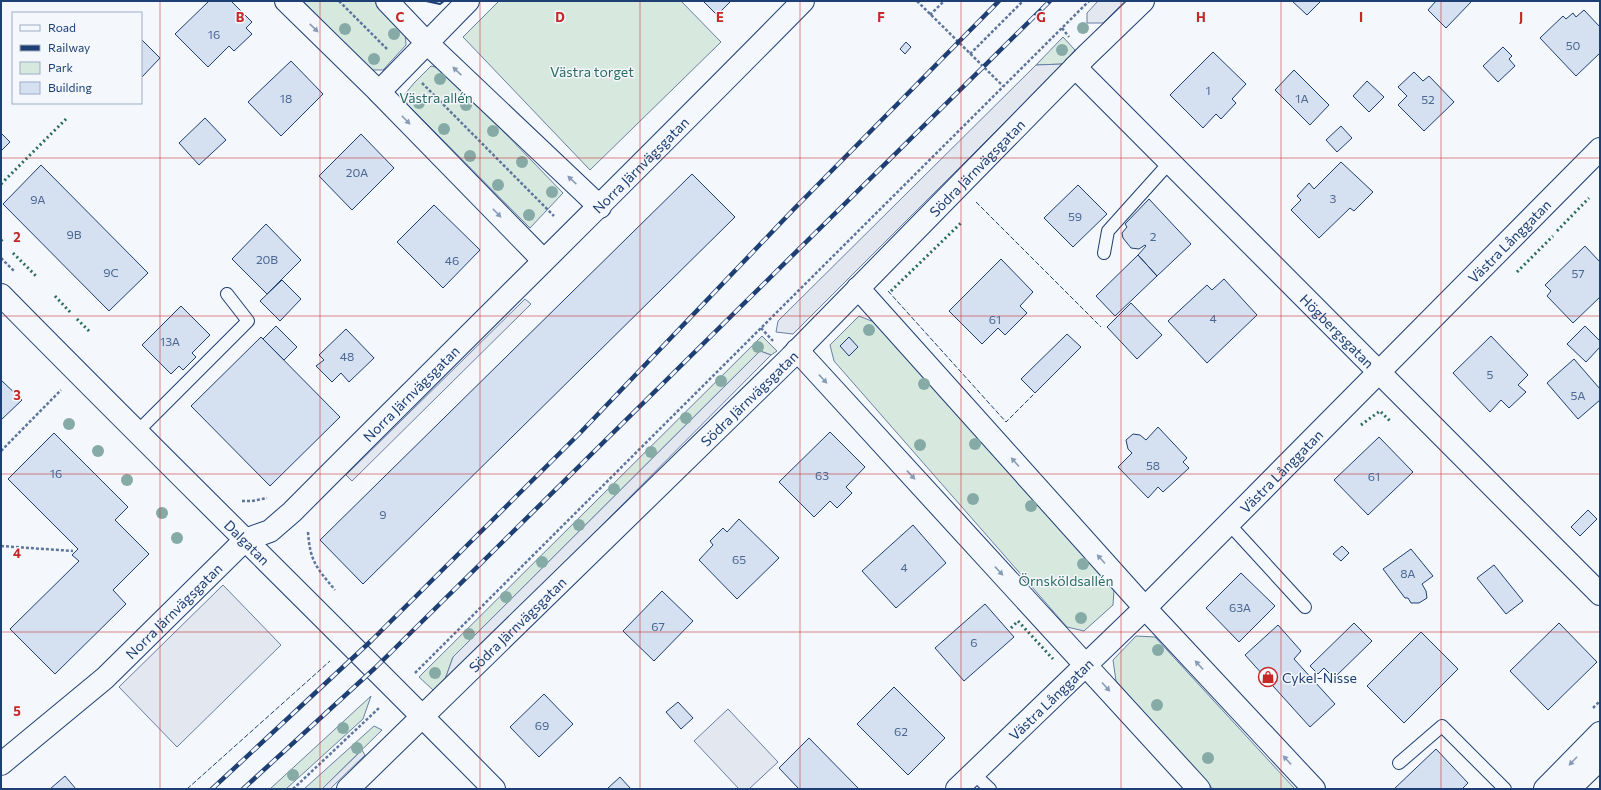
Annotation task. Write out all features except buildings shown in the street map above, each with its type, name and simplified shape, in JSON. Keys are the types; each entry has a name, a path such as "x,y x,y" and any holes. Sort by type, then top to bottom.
{"main road":[{"path":"286,1 379,92 543,260"},
{"path":"387,1 427,43 600,207"},
{"path":"379,92 468,1"},
{"name":"Norra Järnvägsgatan","path":"1,764 105,678 246,540 270,531 292,512 543,260 600,207 804,1"},
{"name":"Södra Järnvägsgatan","path":"348,789 797,350 1075,67 1143,1"},
{"name":"Högbergsgatan","path":"1075,67 1600,594"},
{"name":"Västra Långgatan","path":"957,789 1085,664 1145,608 1380,373 1600,149"},
{"path":"858,288 1145,608 1314,789"},
{"name":"Dalgatan","path":"1,295 136,433 397,690 494,789"},
{"path":"797,350 1199,789"},
{"path":"1545,789 1600,732"},
{"path":"1569,789 1600,759"}],"lane":[{"path":"1104,253 1108,231 1170,162"},
{"path":"136,433 248,321 227,294"},
{"path":"1229,524 1305,607"},
{"path":"1399,763 1442,726 1505,789"},
{"path":"973,773 990,789"}],"path":[{"path":"339,1 556,218"},
{"path":"917,1 1004,86"},
{"path":"930,15 944,1"},
{"path":"970,54 1023,1"},
{"path":"293,789 397,690 1089,1"},
{"path":"1,258 18,275"},
{"path":"1,451 64,388"},
{"path":"238,499 252,501 273,496 292,512 307,528 309,550 315,566 338,595"},
{"path":"1,546 74,550"}],"green space":[{"name":"Västra allén","path":"303,1 375,1 405,31 406,45 383,70 371,70"},
{"name":"Västra torget","path":"499,1 681,1 721,42 590,170 463,37"},
{"path":"1063,37 1075,50 1063,64 1036,65"},
{"name":"Västra allén","path":"431,66 443,69 563,193 530,228 407,104 405,94"},
{"name":"Örnsköldsallén","path":"859,316 874,322 1114,590 1113,605 1084,631 1067,627 834,361 830,345"},
{"path":"762,336 777,351 771,355 760,351 453,657 443,685 433,690 419,677"},
{"path":"1136,636 1155,637 1295,789 1213,789 1116,681 1113,660"},
{"path":"371,696 363,719 286,789 270,789"},
{"path":"374,726 382,730 322,789 304,789"}],"shaded area":[{"path":"1098,1 1125,1 1103,23 1087,23 1087,13"},
{"path":"1063,64 793,334 776,332 778,321 1036,65"},
{"path":"525,299 531,304 352,481 346,475"},
{"path":"760,351 771,355 443,685 453,657"},
{"path":"223,585 281,645 177,747 119,687"},
{"path":"728,709 778,762 749,789 739,789 694,741"},
{"path":"362,750 365,755 330,789 322,789"}],"railway":[{"path":"212,789 372,640 580,433 793,210 999,1"},
{"path":"243,789 375,668 1050,1"}],"hedge":[{"path":"1,184 66,119"},
{"path":"1557,231 1589,198"},
{"path":"891,291 962,222"},
{"path":"1517,272 1553,236"},
{"path":"13,253 36,276"},
{"path":"55,296 70,312"},
{"path":"77,319 91,333"},
{"path":"1361,425 1380,411 1390,421"},
{"path":"1011,628 1018,621 1053,659"}],"fence":[{"path":"976,202 1101,327"},
{"path":"888,291 1006,422 1034,394"},
{"path":"187,789 330,661"}],"wall":[{"path":"426,1 440,4 444,1"}],"place":[{"name":"Cykel-Nisse","path":"1268,677"}]}
